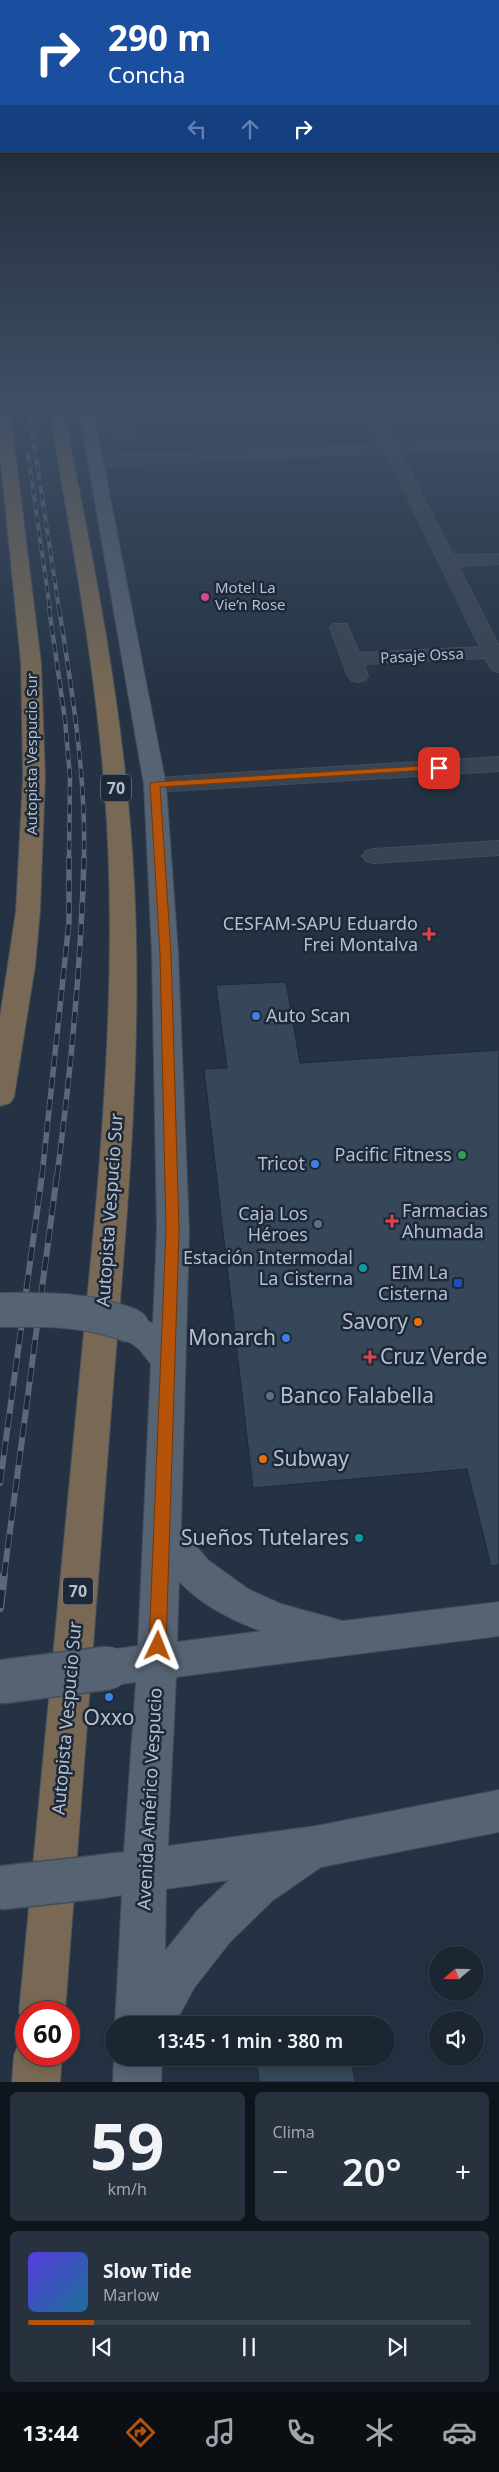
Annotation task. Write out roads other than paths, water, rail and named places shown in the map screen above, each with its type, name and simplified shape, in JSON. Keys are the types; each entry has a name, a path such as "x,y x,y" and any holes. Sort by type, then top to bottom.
{"highway":[{"name":"Autopista Vespucio Sur","path":"0,1097 22,966 28,911 34,777 31,663 14,507"},
{"name":"Autopista Vespucio Sur","path":"43,2001 115,1170 123,944 120,836 109,723 83,552 81,507"},
{"path":"36,2082 37,2066"}],"main road":[{"name":"Avenida Américo Vespucio","path":"104,507 155,784 165,953 172,1177 169,1363 157,1662 145,1870 139,2016"},
{"path":"0,1310 81,1312 116,1319 132,1326 151,1340 169,1363"},
{"path":"162,1530 189,1566 210,1587 228,1598 274,1619 311,1630 350,1637"},
{"path":"0,1682 499,1619"},
{"path":"0,1888 98,1877 316,1846 499,1811"},
{"path":"153,2016 176,1973 199,1940 225,1912 262,1881 316,1846"},
{"path":"137,2082 138,2066"}],"street":[{"path":"420,507 496,659"},
{"path":"447,561 499,559"},
{"name":"Pasaje Ossa","path":"340,628 355,668 496,659"},
{"path":"155,784 499,764"},
{"path":"374,856 499,848"}],"railway":[{"path":"36,507 50,609"},
{"path":"44,507 59,609"},
{"path":"49,608 65,720 70,777 69,859"},
{"path":"59,608 80,765 83,796 84,858"},
{"path":"57,1176 75,1017 84,858"},
{"path":"42,1176 69,922 69,859"},
{"path":"0,1483 42,1175"},
{"path":"4,1576 57,1175"},
{"path":"0,1608 4,1575"}],"place":[{"name":"Motel La Vie’n Rose","path":"205,597"},
{"name":"CESFAM-SAPU Eduardo Frei Montalva","path":"429,934"},
{"name":"Auto Scan","path":"256,1016"},
{"name":"Pacific Fitness","path":"462,1155"},
{"name":"Tricot","path":"315,1164"},
{"name":"Farmacias Ahumada","path":"392,1221"},
{"name":"Caja Los Héroes","path":"318,1224"},
{"name":"Estación Intermodal La Cisterna","path":"363,1268"},
{"name":"EIM La Cisterna","path":"458,1283"},
{"name":"Savory","path":"418,1322"},
{"name":"Monarch","path":"286,1338"},
{"name":"Cruz Verde","path":"370,1357"},
{"name":"Banco Falabella","path":"270,1396"},
{"name":"Subway","path":"263,1459"},
{"name":"Sueños Tutelares","path":"359,1538"},
{"name":"Oxxo","path":"109,1697"}]}
